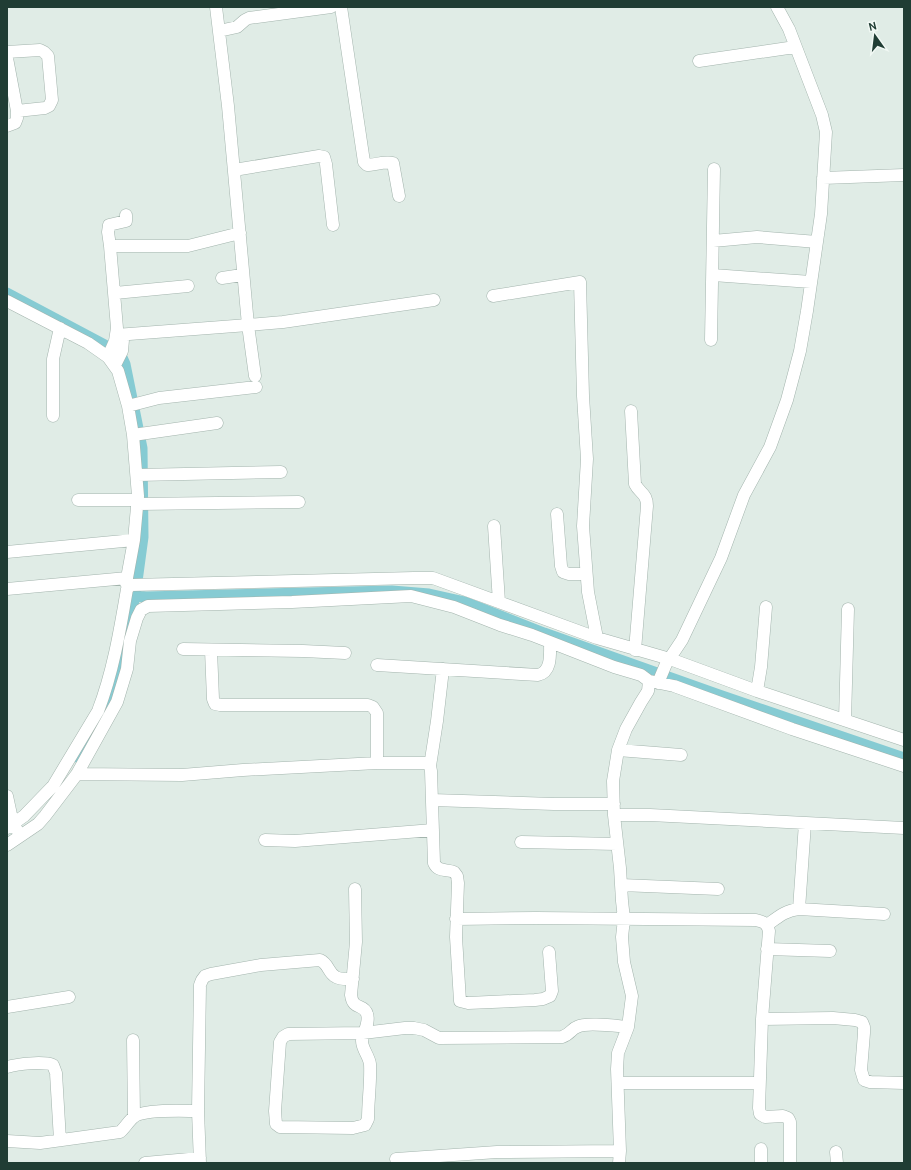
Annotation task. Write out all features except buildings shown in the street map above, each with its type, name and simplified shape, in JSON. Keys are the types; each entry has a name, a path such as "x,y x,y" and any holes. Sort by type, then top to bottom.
{"street":[{"path":"133,405 159,398 255,381 242,275 234,170 216,7"},
{"path":"219,31 237,28 249,18 331,7"},
{"path":"341,7 364,162 367,165 389,162 393,163 399,196"},
{"path":"619,1163 618,1053 628,1027 632,996 624,962 622,937 624,919 614,809 613,781 618,750 626,729 640,702 682,640 721,558 744,495 770,447 787,400 800,351 821,214 826,137 824,122 788,29 777,7"},
{"path":"699,61 795,47"},
{"path":"7,52 40,50 48,56 52,100 49,106 45,108 17,111"},
{"path":"7,58 17,111 15,123 7,126"},
{"path":"234,170 319,156 324,157 333,225"},
{"path":"712,340 714,169"},
{"path":"823,178 904,175"},
{"path":"116,338 114,294 108,232 109,225 126,221 126,215"},
{"path":"110,246 188,246 240,233"},
{"path":"713,241 757,238 817,242"},
{"path":"222,278 242,275"},
{"path":"713,275 811,282"},
{"path":"493,296 580,282 583,396 587,459 583,526 588,592 597,638"},
{"path":"114,294 188,286"},
{"path":"116,338 248,324 283,322 434,300"},
{"path":"7,301 88,343 111,358 133,405 138,434 142,475 141,503 134,540 132,583 118,644 103,699 98,711 53,786 24,816 7,845"},
{"path":"53,416 53,359 60,328"},
{"path":"111,358 122,351 122,340 116,338"},
{"path":"631,411 635,484 645,494 647,499 635,650"},
{"path":"138,434 217,423"},
{"path":"142,475 281,472"},
{"path":"78,500 141,503 299,502"},
{"path":"557,514 561,566 563,572 569,574 586,574"},
{"path":"494,526 499,602"},
{"path":"7,552 134,540"},
{"path":"7,589 132,583 433,578 597,638 904,740"},
{"path":"15,829 45,816 77,774 117,702 127,670 130,641 137,618 141,610 148,606 292,602 410,596 454,607 500,625 792,729 904,766"},
{"path":"757,691 761,667 766,607"},
{"path":"845,720 848,610"},
{"path":"377,665 538,675 544,674 547,670 549,664 550,642"},
{"path":"183,649 345,653"},
{"path":"211,650 214,699 216,704 368,705 374,707 376,713 377,763"},
{"path":"443,669 430,766 433,856 436,868 454,872 457,876 456,919 460,1001 463,1003 535,1000 550,996 552,991 549,952"},
{"path":"618,750 681,754"},
{"path":"77,774 182,775 243,770 421,762 430,766"},
{"path":"7,796 15,829"},
{"path":"432,800 554,804 614,809 650,815 904,828"},
{"path":"799,909 805,823"},
{"path":"265,840 295,841 433,830"},
{"path":"520,842 617,844"},
{"path":"621,885 718,889"},
{"path":"355,889 356,942 351,995 354,1004 364,1009 368,1020 363,1033 362,1043 370,1062 368,1119 365,1125 353,1128 280,1127 276,1124 275,1111 280,1042 283,1037 288,1034 363,1033 414,1028 424,1030 439,1038 562,1037 568,1035 575,1027 583,1025 628,1027"},
{"path":"767,925 792,909 884,914"},
{"path":"456,919 536,918 756,920 764,922 769,931 762,1019 759,1108 760,1114 765,1118 783,1116 788,1118 790,1122 790,1163"},
{"path":"767,949 830,951"},
{"path":"145,1163 200,1160 198,1111 199,1006 200,985 205,976 261,965 320,960 325,962 335,977 342,979 353,979"},
{"path":"7,1007 69,997"},
{"path":"762,1019 833,1018 862,1022 864,1033 861,1070 864,1080 870,1082 904,1083"},
{"path":"133,1040 134,1117"},
{"path":"7,1067 14,1065 48,1063 53,1065 56,1069 60,1140"},
{"path":"618,1083 759,1083"},
{"path":"7,1141 40,1143 120,1132 134,1117 151,1112 198,1111"},
{"path":"761,1149 761,1163"},
{"path":"396,1159 497,1152 620,1151"}],"waterway":[{"path":"7,293 120,353 125,364 142,448 143,537 135,596 126,637 105,711 77,757"},
{"path":"135,596 146,597 392,591 429,594 465,602 544,633 904,758"}]}
